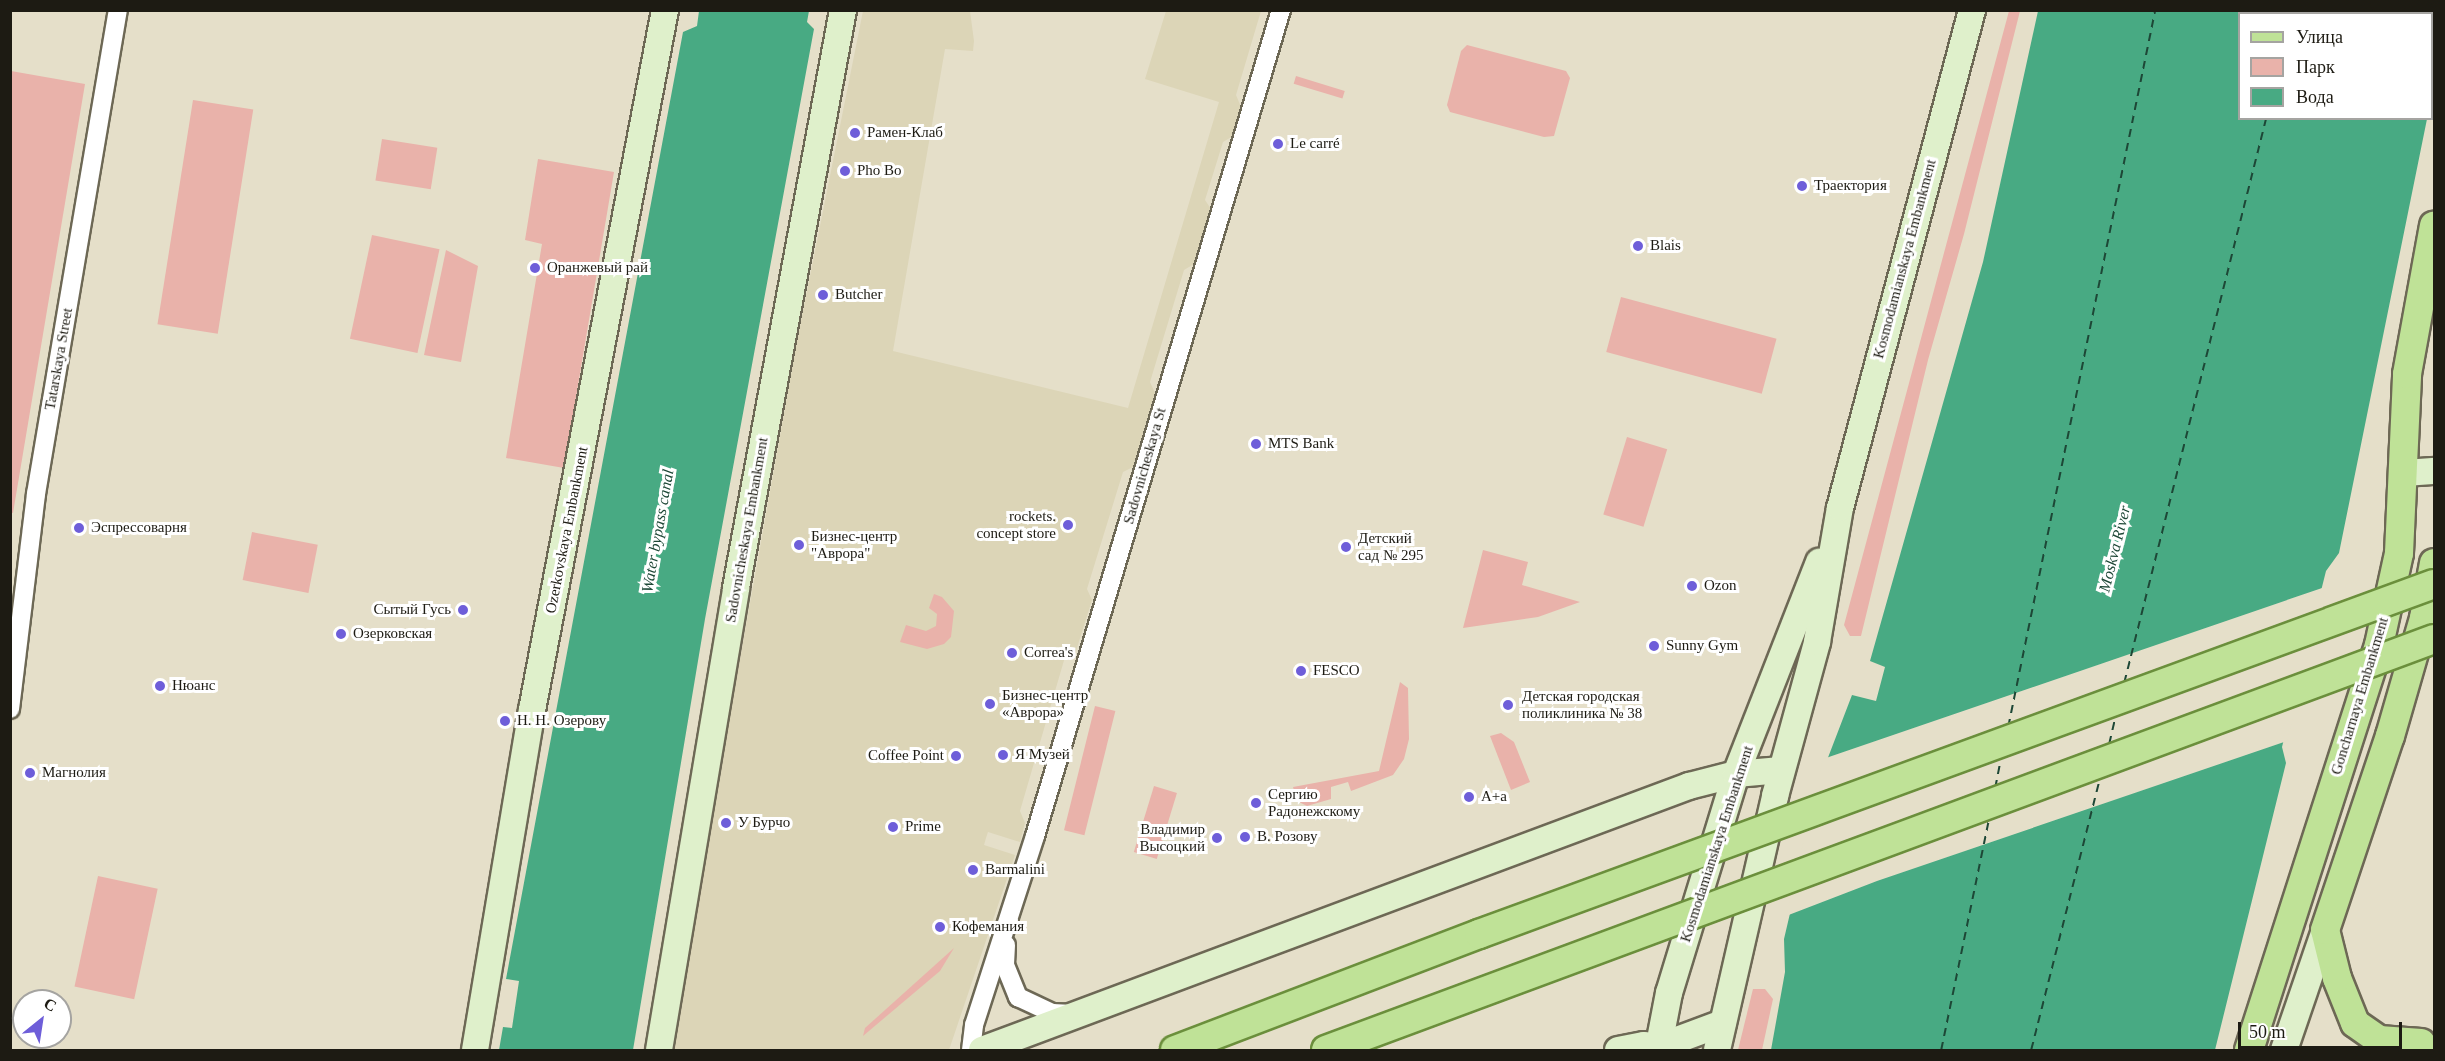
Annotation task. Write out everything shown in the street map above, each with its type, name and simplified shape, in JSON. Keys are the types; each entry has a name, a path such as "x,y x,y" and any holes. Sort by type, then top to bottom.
{"main road":[{"name":"Ozerkovskaya Embankment","path":"475,1050 532,710 665,10"},
{"name":"Sadovnicheskaya Embankment","path":"659,1050 736,588 843,10"},
{"name":"Kosmodamianskaya Embankment","path":"1717,1050 1781,770 1817,642 1840,508 1972,10"},
{"name":"Goncharnaya Embankment","path":"2249,1050 2379,645 2399,553 2407,374 2434,225"},
{"path":"2403,473 2434,471"},
{"name":"Kosmodamianskaya Embankment","path":"1660,1049 1669,993 1736,774 1840,508"},
{"path":"2284,1050 2390,736 2424,618 2434,563"},
{"path":"1175,1050 1491,930 2434,584"},
{"path":"1326,1050 2434,639"},
{"path":"982,1050 999,1046 1689,786 1736,774 1781,770"},
{"path":"2325,930 2339,986 2355,1023 2379,1040 2421,1043"},
{"path":"1618,1050 1644,1045 1660,1049 1723,1023"}],"street":[{"name":"Tatarskaya Street","path":"10,709 36,494 118,10"},
{"name":"Sadovnicheskaya St","path":"971,1050 974,1025 1009,922 1281,10"},
{"name":"Sadovnicheskaya St","path":"1009,922 1005,965 1018,997 1052,1013 1083,1014"}],"shaded area":[{"path":"863,11 970,11 974,41 973,51 945,49 893,351 1128,408 1219,102 1145,79 1166,11 1261,11 1236,95 1241,107 1233,136 1223,142 1205,200 1211,209 1194,264 1184,270 1150,382 1155,393 1133,467 1123,472 1087,589 1092,600 1076,651 1065,657 1020,811 1025,823 1020,842 988,832 986,838 984,845 1015,855 949,1050 670,1050 797,341"}],"green space":[{"path":"2009,11 2020,11 1964,234 1928,360 1861,636 1850,636 1844,625"},
{"path":"1467,45 1566,71 1570,78 1554,136 1544,137 1450,112 1447,105 1461,51"},
{"path":"11,71 85,84 13,513 10,512"},
{"path":"1296,76 1345,91 1342,99 1294,84"},
{"path":"193,100 253,110 218,334 157,324"},
{"path":"382,139 437,148 431,189 375,180"},
{"path":"538,159 614,172 564,468 506,458 542,244 525,240"},
{"path":"372,235 439,249 417,353 350,339"},
{"path":"446,250 478,266 461,362 424,355"},
{"path":"1621,297 1777,339 1762,394 1606,352"},
{"path":"1627,437 1667,449 1643,527 1603,514"},
{"path":"252,532 318,545 308,593 243,580"},
{"path":"1483,550 1528,562 1522,585 1580,602 1538,617 1463,628"},
{"path":"934,594 942,597 954,611 951,637 944,644 927,649 900,642 906,625 926,631 936,626 937,614 929,608"},
{"path":"1400,682 1408,688 1409,739 1404,759 1393,775 1351,791 1348,782 1331,787 1331,799 1307,806 1297,801 1293,787 1379,771"},
{"path":"1095,706 1115,711 1084,835 1064,830"},
{"path":"1501,733 1514,742 1530,782 1511,790 1490,736"},
{"path":"1154,786 1177,793 1157,859 1134,852"},
{"path":"98,876 158,889 134,999 75,987"},
{"path":"954,948 940,971 863,1036 865,1028"},
{"path":"1753,989 1765,989 1773,999 1762,1050 1738,1050"}],"water":[{"name":"Water bypass canal","path":"699,11 809,11 807,22 814,29 705,619 633,1050 499,1050 503,1027 512,1028 519,981 506,979 683,32 697,26"},
{"name":"Moskva River","path":"2038,11 2434,11 2433,55 2433,12 2238,12 2238,120 2427,120 2339,553 2326,571 2282,747 2286,763 2215,1050 1771,1050 1785,972 1784,939 1824,768 1852,695 1876,701 1885,667 1870,661 1983,262"}],"pier":[{"path":"2325,587 2287,741 1877,881 1786,916 1823,759"}],"ferry route":[{"path":"2008,727 2155,10"},
{"path":"2124,683 2265,120"},
{"path":"2109,744 2116,714"},
{"path":"1995,788 2001,758"},
{"path":"2031,1050 2100,778"},
{"path":"1941,1050 1989,819"}],"place":[{"name":"Рамен-Клаб","path":"855,133"},
{"name":"Le carré","path":"1278,144"},
{"name":"Pho Bo","path":"845,171"},
{"name":"Траектория","path":"1802,186"},
{"name":"Blais","path":"1638,246"},
{"name":"Оранжевый рай","path":"535,268"},
{"name":"Butcher","path":"823,295"},
{"name":"MTS Bank","path":"1256,444"},
{"name":"rockets. concept store","path":"1068,525"},
{"name":"Эспрессоварня","path":"79,528"},
{"name":"Бизнес-центр \"Аврора\"","path":"799,545"},
{"name":"Детский сад № 295","path":"1346,547"},
{"name":"Ozon","path":"1692,586"},
{"name":"Сытый Гусь","path":"463,610"},
{"name":"Озерковская","path":"341,634"},
{"name":"Sunny Gym","path":"1654,646"},
{"name":"Correa's","path":"1012,653"},
{"name":"FESCO","path":"1301,671"},
{"name":"Нюанс","path":"160,686"},
{"name":"Бизнес-центр «Аврора»","path":"990,704"},
{"name":"Детская городская поликлиника № 38","path":"1508,705"},
{"name":"Н. Н. Озерову","path":"505,721"},
{"name":"Я Музей","path":"1003,755"},
{"name":"Coffee Point","path":"956,756"},
{"name":"Магнолия","path":"30,773"},
{"name":"А+а","path":"1469,797"},
{"name":"Сергию Радонежскому","path":"1256,803"},
{"name":"У Бурчо","path":"726,823"},
{"name":"Prime","path":"893,827"},
{"name":"В. Розову","path":"1245,837"},
{"name":"Владимир Высоцкий","path":"1217,838"},
{"name":"Barmalini","path":"973,870"},
{"name":"Кофемания","path":"940,927"}]}
